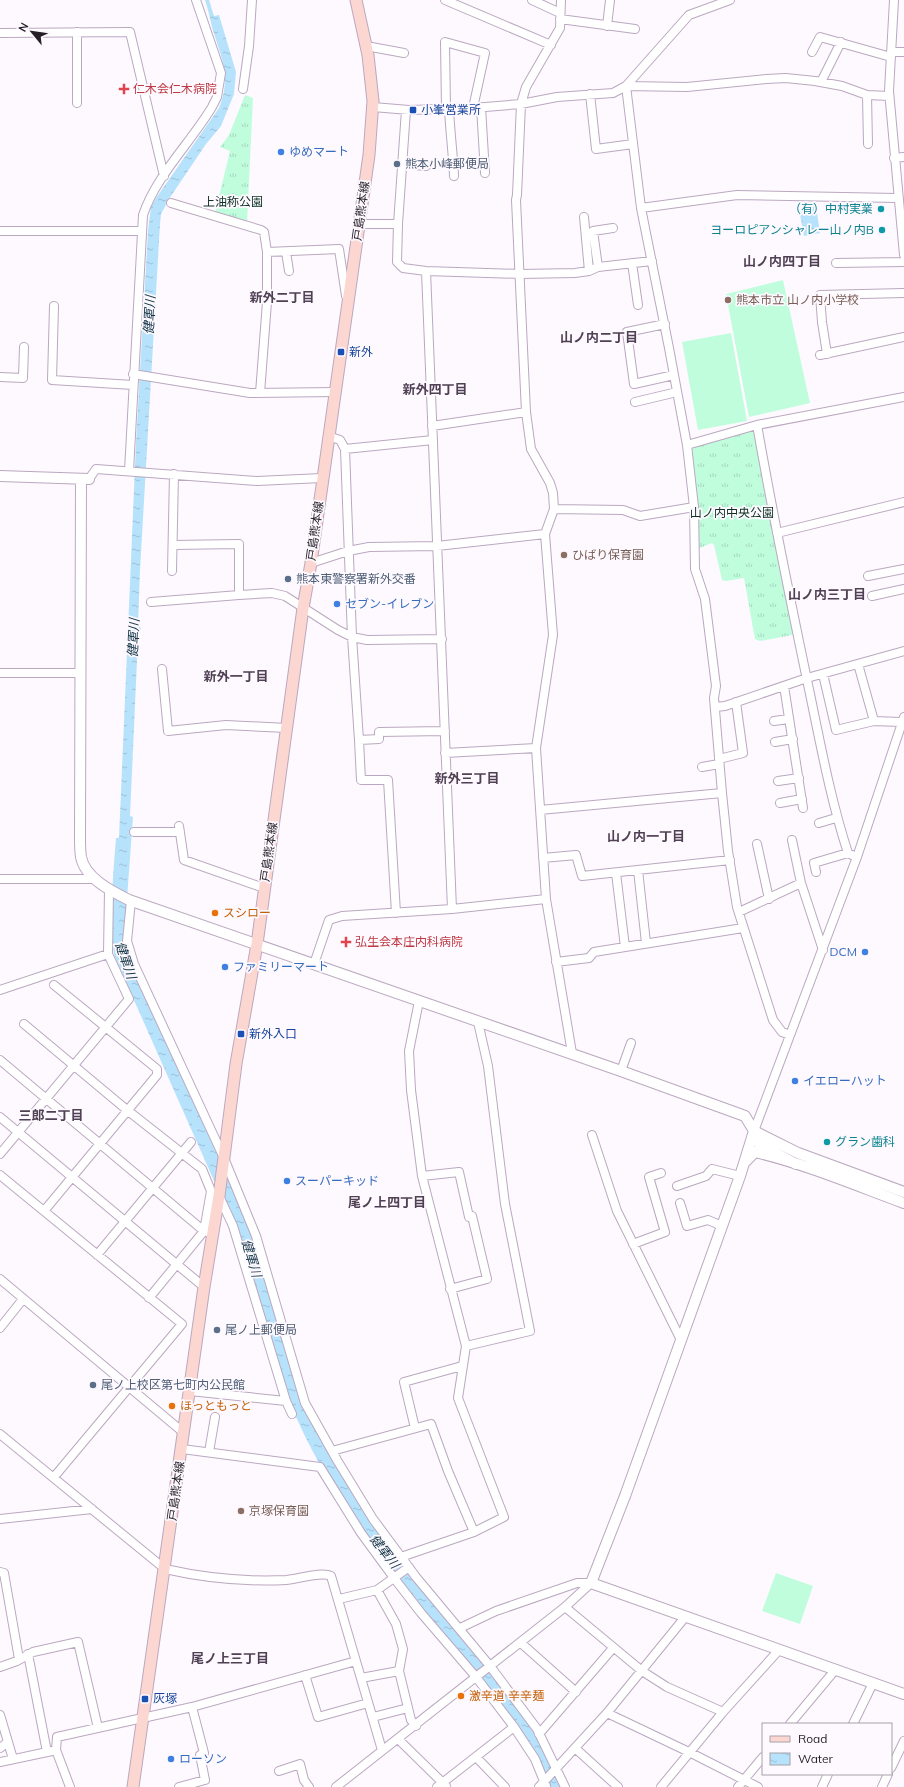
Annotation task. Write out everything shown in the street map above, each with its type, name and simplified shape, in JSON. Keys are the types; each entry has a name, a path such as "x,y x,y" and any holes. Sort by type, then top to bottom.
{"main road":[{"name":"戸島熊本線","path":"133,1787 190,1391 204,1287 208,1233 219,1196 236,1064 257,944 303,608 311,563 369,155 373,107 371,76 356,0"}],"street":[{"path":"130,471 133,384 135,374 143,215 147,204 164,176 203,122 217,97 221,73 196,0"},
{"path":"243,89 252,0"},
{"path":"445,0 551,46"},
{"path":"532,0 560,16 607,26 635,29"},
{"path":"561,0 560,28 526,88 521,104 516,200 526,412 531,449 550,483 554,509 545,534 553,635 536,748 546,899 572,1053"},
{"path":"607,26 610,0"},
{"path":"373,107 406,110 447,109 521,104 558,97 613,92 626,86 689,15 727,0"},
{"path":"894,0 889,96 894,158 900,195 904,255"},
{"path":"77,32 77,103"},
{"path":"0,33 130,32 164,176"},
{"path":"812,52 820,36 891,54 904,52"},
{"path":"454,176 453,154 447,109 445,42 485,53 477,107 485,173"},
{"path":"821,82 841,42"},
{"path":"366,46 404,53"},
{"path":"626,86 687,87 766,78 786,78 842,86 867,95 889,96"},
{"path":"626,86 641,208 665,324 687,445 694,507 695,569 705,600 716,686 714,698 716,707 719,762 730,860 743,928 773,1020 782,1032 790,1035"},
{"path":"590,94 596,148 633,144"},
{"path":"867,95 868,144"},
{"path":"406,110 398,224 397,262 403,268 426,271 520,274 589,271 598,267 652,261"},
{"path":"894,158 904,158"},
{"path":"402,164 426,166"},
{"path":"641,208 737,195 900,195"},
{"path":"171,203 264,232 267,252 267,302 260,393"},
{"path":"584,217 589,271"},
{"path":"359,224 398,224"},
{"path":"598,267 593,231 613,228"},
{"path":"0,231 141,231"},
{"path":"267,252 339,249 348,303"},
{"path":"286,252 288,271"},
{"path":"836,263 904,262"},
{"path":"632,263 638,305"},
{"path":"426,271 452,909"},
{"path":"904,293 820,294 824,354 904,336"},
{"path":"54,306 52,380 133,384"},
{"path":"665,324 627,332 634,384 674,375"},
{"path":"0,377 23,378 24,348"},
{"path":"135,374 250,393 335,392"},
{"path":"634,402 677,392"},
{"path":"687,445 757,425 904,397"},
{"path":"432,426 526,412"},
{"path":"757,425 777,533 836,818 848,854"},
{"path":"328,436 340,440 345,449 346,515 361,780 388,780 396,913"},
{"path":"345,449 433,440"},
{"path":"0,476 85,479 96,469 257,481 322,478"},
{"path":"172,571 174,474"},
{"path":"85,479 81,673 81,857 87,871 110,890 130,900 478,1022 572,1053 745,1116 754,1131 758,1144 796,1164"},
{"path":"777,533 904,502"},
{"path":"554,509 623,510 640,516 694,507"},
{"path":"311,563 349,551 369,547 437,546 545,534"},
{"path":"173,545 239,544 239,595"},
{"path":"868,576 904,569"},
{"path":"872,596 904,589"},
{"path":"151,602 272,593 285,596 352,637 367,640 442,639"},
{"path":"716,707 736,702 807,678 904,651"},
{"path":"858,664 874,721"},
{"path":"162,669 168,731 226,725 287,728"},
{"path":"0,673 81,673"},
{"path":"336,1787 382,1750 416,1726 565,1607 591,1583 625,1496 745,1162 754,1131 857,856 903,719 874,721 836,730 823,674"},
{"path":"784,686 803,808"},
{"path":"702,767 743,753 736,702"},
{"path":"774,721 789,719"},
{"path":"359,740 379,739 379,732 445,731"},
{"path":"775,742 793,739"},
{"path":"445,752 536,748"},
{"path":"778,781 799,778"},
{"path":"540,810 722,793"},
{"path":"780,803 802,799"},
{"path":"819,823 836,818"},
{"path":"134,832 179,829 184,860 264,888"},
{"path":"792,840 801,883 823,950"},
{"path":"757,844 769,899"},
{"path":"816,872 814,863 848,854 857,856"},
{"path":"543,858 576,855 582,876 730,860"},
{"path":"638,870 646,943"},
{"path":"616,873 625,947"},
{"path":"0,879 96,879"},
{"path":"739,912 801,883"},
{"path":"0,1154 129,999 108,954 110,890"},
{"path":"314,964 329,920 342,916 452,909 546,899"},
{"path":"130,900 127,941 134,964 224,1158 256,1236 305,1403 373,1519 408,1567 490,1666 539,1734 565,1787"},
{"path":"556,962 589,958 594,952 743,928"},
{"path":"0,990 108,954"},
{"path":"44,1211 157,1075 156,1069 54,986"},
{"path":"401,1557 474,1532 504,1517 458,1398 466,1346 450,1289 422,1176 411,1090 409,1052 419,1001"},
{"path":"466,1346 530,1331 506,1204 488,1066 478,1022"},
{"path":"24,1024 127,1110 202,1169 210,1191 208,1233 176,1264 149,1298"},
{"path":"621,1071 631,1043"},
{"path":"0,1060 208,1233"},
{"path":"0,1117 204,1287"},
{"path":"754,1131 798,1153 904,1192"},
{"path":"592,1135 617,1211 681,1340"},
{"path":"97,1255 191,1142"},
{"path":"745,1162 755,1152 796,1164 904,1203"},
{"path":"677,1186 706,1176 712,1169 740,1176"},
{"path":"422,1176 459,1172 487,1279 450,1289"},
{"path":"634,1244 665,1232 649,1177 661,1173"},
{"path":"0,1175 182,1324 54,1477"},
{"path":"219,1196 233,1226 286,1401 292,1414"},
{"path":"680,1203 687,1226 708,1220 722,1226"},
{"path":"0,1279 184,1433"},
{"path":"0,1328 23,1299"},
{"path":"416,1428 404,1382 462,1366"},
{"path":"190,1391 286,1401"},
{"path":"210,1452 215,1416"},
{"path":"332,1451 431,1424 448,1471 474,1532"},
{"path":"0,1434 165,1569 197,1576 259,1581 298,1579 328,1574 333,1578 382,1750"},
{"path":"182,1449 320,1467 360,1533 421,1613 476,1678 514,1727 535,1759 543,1785"},
{"path":"0,1519 92,1509"},
{"path":"338,1599 377,1590 408,1567"},
{"path":"0,1572 4,1573 20,1659"},
{"path":"460,1628 496,1611 577,1583 591,1583 904,1694"},
{"path":"377,1590 396,1624 403,1650 398,1671 411,1720 416,1726"},
{"path":"565,1607 642,1671 667,1687 723,1712"},
{"path":"543,1785 607,1713 686,1616"},
{"path":"0,1667 28,1654 78,1642 98,1728"},
{"path":"520,1642 576,1692"},
{"path":"539,1734 613,1648"},
{"path":"661,1787 723,1712 779,1650"},
{"path":"28,1654 48,1752"},
{"path":"70,1787 56,1750 57,1737 192,1707 356,1661"},
{"path":"791,1723 836,1669"},
{"path":"361,1678 398,1671"},
{"path":"305,1676 318,1717 368,1703"},
{"path":"853,1723 873,1683"},
{"path":"179,1787 205,1780 200,1755 204,1753 192,1707"},
{"path":"372,1717 408,1708"},
{"path":"607,1713 689,1752 741,1784 758,1787"},
{"path":"0,1715 13,1759"},
{"path":"398,1739 442,1786 514,1727"},
{"path":"892,1766 904,1741"},
{"path":"0,1748 8,1742"},
{"path":"575,1748 618,1787"},
{"path":"0,1762 56,1750"},
{"path":"476,1757 505,1787"},
{"path":"741,1784 762,1758"},
{"path":"280,1771 300,1764 304,1780 309,1787"},
{"path":"822,1787 828,1775"},
{"path":"882,1787 888,1775"}],"green space":[{"name":"上油称公園","path":"245,95 253,98 247,223 215,213 230,151 220,147 229,135"},
{"path":"783,280 810,403 749,417 726,294"},
{"path":"731,333 747,421 698,430 682,342"},
{"name":"山ノ内中央公園","path":"749,430 755,434 794,632 792,635 760,641 755,639 744,578 726,581 722,580 714,545 712,543 697,549 690,451 694,446"},
{"path":"776,1573 813,1586 800,1624 762,1611"}],"water":[{"name":"健軍川","path":"205,0 209,0 214,16 219,15 236,72 234,94 221,126 206,144 169,199 161,214 140,570 138,625 141,628 138,638 130,816 133,817 124,939 216,1152 244,1210 300,1391 410,1574 434,1605 466,1641 534,1730 563,1787 549,1787 537,1760 438,1633 357,1523 313,1452 290,1402 230,1214 114,955 112,896 116,838 119,838 136,443 148,231 151,207 156,198 219,108 223,96 225,86 224,67"},
{"path":"816,206 820,233 804,236 799,209"}],"place":[{"name":"仁木会仁木病院","path":"124,89"},
{"name":"小峯営業所","path":"413,110"},
{"name":"ゆめマート","path":"281,152"},
{"name":"熊本小峰郵便局","path":"397,164"},
{"name":"（有）中村実業","path":"881,209"},
{"name":"ヨーロピアンシャレー山ノ内B","path":"882,230"},
{"name":"熊本市立 山ノ内小学校","path":"728,300"},
{"name":"新外","path":"341,352"},
{"name":"ひばり保育園","path":"564,555"},
{"name":"熊本東警察署新外交番","path":"288,579"},
{"name":"セブン-イレブン","path":"337,604"},
{"name":"スシロー","path":"215,913"},
{"name":"弘生会本庄内科病院","path":"346,942"},
{"name":"DCM","path":"865,952"},
{"name":"ファミリーマート","path":"225,967"},
{"name":"新外入口","path":"241,1034"},
{"name":"イエローハット","path":"795,1081"},
{"name":"グラン歯科","path":"827,1142"},
{"name":"スーパーキッド","path":"287,1181"},
{"name":"尾ノ上郵便局","path":"217,1330"},
{"name":"尾ノ上校区第七町内公民館","path":"93,1385"},
{"name":"ほっともっと","path":"172,1406"},
{"name":"京塚保育園","path":"241,1511"},
{"name":"激辛道 辛辛麺","path":"461,1696"},
{"name":"灰塚","path":"145,1699"},
{"name":"ローソン","path":"171,1759"}],"district":[{"name":"山ノ内四丁目","path":"782,261"},
{"name":"新外二丁目","path":"282,297"},
{"name":"山ノ内二丁目","path":"599,337"},
{"name":"新外四丁目","path":"435,389"},
{"name":"山ノ内三丁目","path":"827,594"},
{"name":"新外一丁目","path":"236,676"},
{"name":"新外三丁目","path":"467,778"},
{"name":"山ノ内一丁目","path":"646,836"},
{"name":"三郎二丁目","path":"51,1115"},
{"name":"尾ノ上四丁目","path":"387,1202"},
{"name":"尾ノ上三丁目","path":"230,1658"}]}
